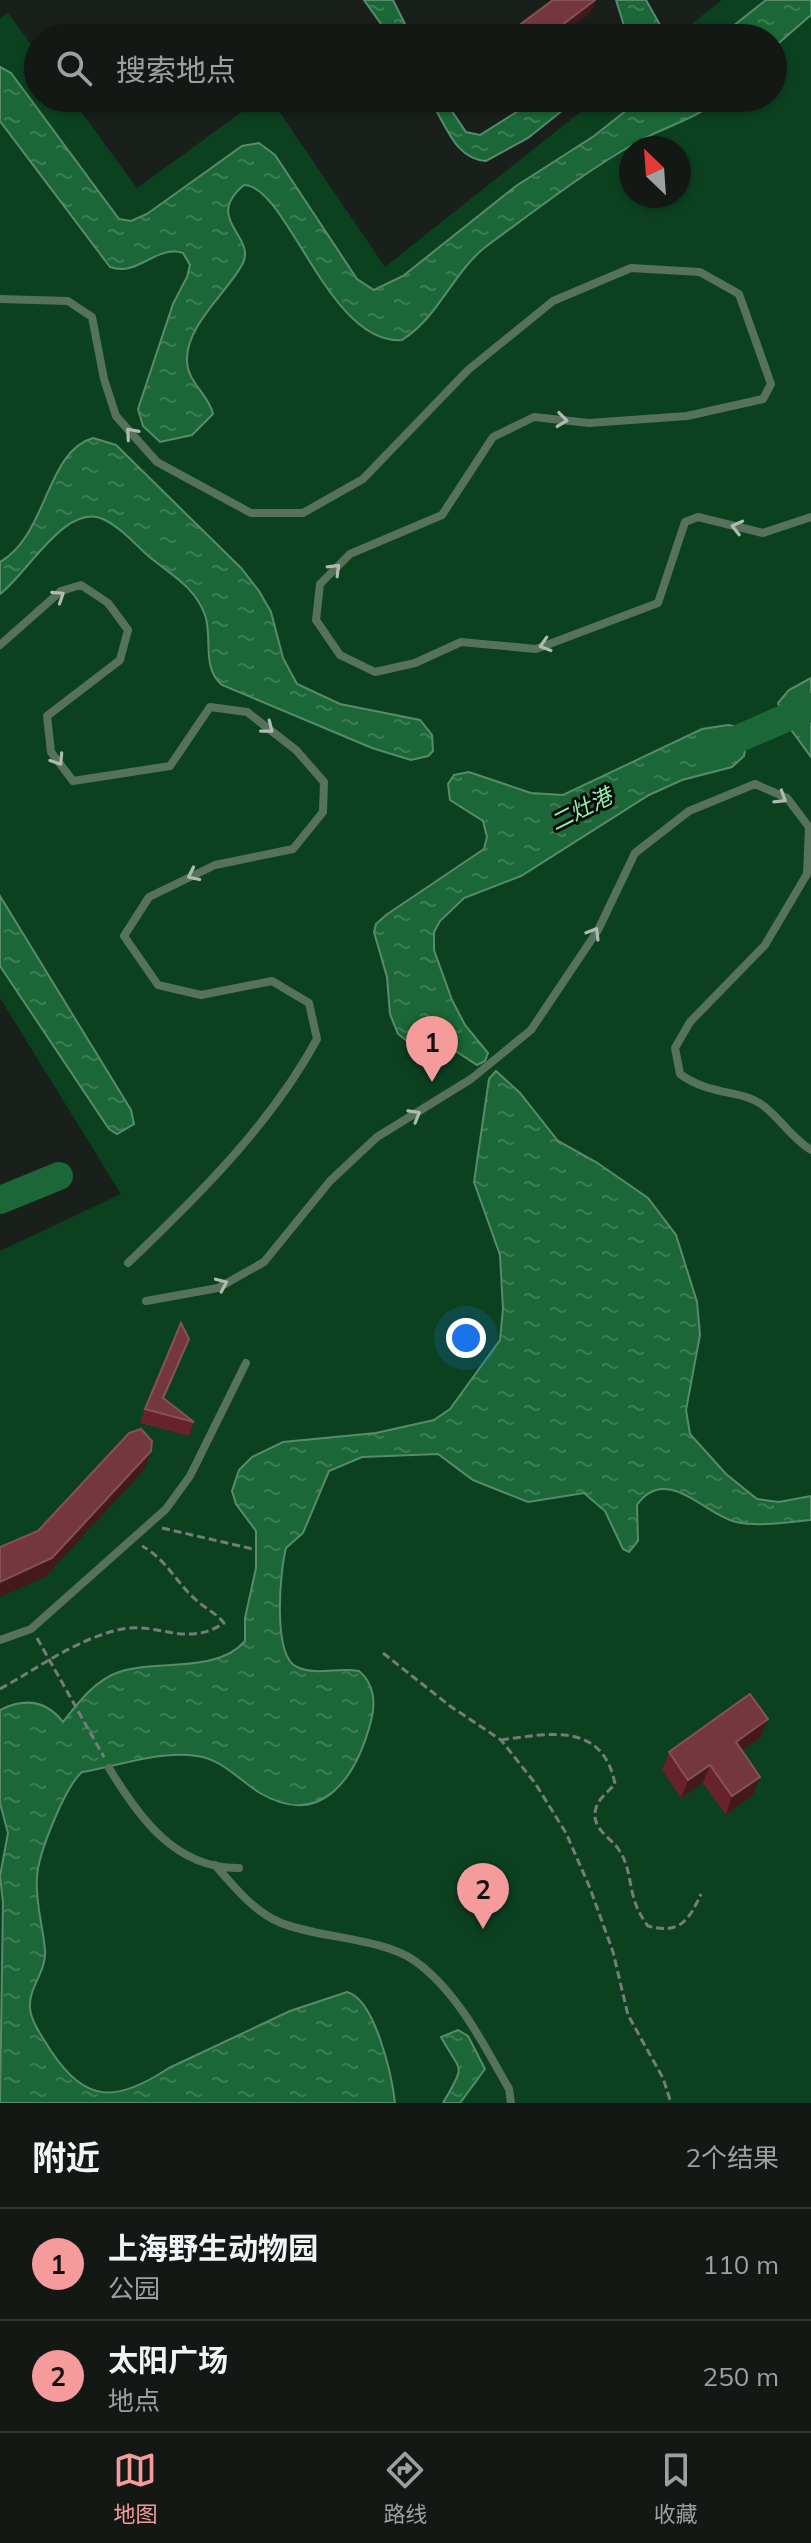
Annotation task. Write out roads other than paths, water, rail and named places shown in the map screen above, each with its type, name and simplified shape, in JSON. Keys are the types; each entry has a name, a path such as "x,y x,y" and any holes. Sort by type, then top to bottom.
{"lane":[{"path":"0,299 68,301 92,317 104,379 116,416 157,462 251,513 303,513 363,479 468,370 553,301 631,268 700,272 739,294 771,384 763,399 687,416 589,423 534,417 493,437 442,515 350,554 320,584 316,620 340,655 375,672 415,663 461,642 536,649 658,603 685,522 698,517 763,533 811,517"},
{"path":"0,645 61,591 81,585 108,603 128,630 120,660 47,716 51,752 73,781 170,766 210,707 247,712 296,750 324,782 323,812 293,849 215,865 149,897 124,936 158,985 201,995 272,981 309,1003 317,1039 294,1081 187,1206 128,1263"},
{"path":"146,1301 218,1288 264,1262 330,1181 377,1137 471,1079 531,1030 598,930 635,853 689,811 755,784 787,798 809,827 807,874 765,945 690,1022 675,1048 680,1074 698,1087 760,1103 788,1135 811,1150"},
{"path":"0,1640 31,1629 150,1525 190,1476 246,1363"},
{"path":"109,1768 135,1812 172,1848 215,1865 239,1868"},
{"path":"215,1865 237,1890 279,1922 357,1940 414,1960 466,2014 509,2089 511,2103"}],"water":[{"path":"364,0 393,0 405,24 381,24"},
{"path":"616,0 646,0 659,24 623,24"},
{"path":"766,0 811,0 811,15 787,36 787,24 736,24"},
{"path":"0,67 11,73 24,91 24,112 40,112 119,219 131,221 147,214 242,146 259,143 275,155 357,279 374,290 403,276 516,186 594,136 624,112 699,112 649,136 619,136 619,153 488,245 465,267 427,319 402,340 376,335 353,318 331,294 277,210 260,192 244,185 228,208 229,218 243,244 243,263 200,322 189,347 187,360 190,375 213,414 192,435 160,442 143,426 138,409 173,304 190,265 183,253 174,251 130,268 110,267 0,121"},
{"path":"437,112 452,112 466,132 480,135 517,112 560,112 528,138 486,161 465,153 451,137"},
{"path":"93,438 116,445 241,568 271,612 283,658 297,684 340,704 420,720 432,735 433,751 428,756 411,760 372,748 222,685 212,670 205,615 194,596 121,530 103,519 89,517 61,530 0,594 0,562 16,550 28,533 65,459 77,446"},
{"path":"811,678 811,757 784,720 778,703 789,690"},
{"path":"728,725 749,729 744,756 732,767 682,780 649,795 521,876 464,898 440,921 434,932 434,950 452,1000 465,1025 488,1053 485,1061 477,1065 454,1050 420,1051 398,1034 390,1014 387,977 374,932 376,924 484,849 487,837 483,821 450,800 448,784 454,775 469,772 531,793 563,795 702,729"},
{"path":"0,896 131,1110 134,1124 117,1134 109,1129 0,966"},
{"path":"496,1071 520,1093 558,1141 596,1162 648,1198 676,1235 697,1302 700,1335 686,1410 690,1434 726,1474 757,1499 779,1502 811,1496 811,1520 764,1524 736,1522 673,1490 660,1489 648,1493 637,1505 638,1541 629,1552 623,1549 605,1511 584,1493 528,1502 473,1480 438,1454 362,1457 329,1471 303,1533 286,1548 280,1593 281,1631 289,1660 297,1667 312,1671 359,1671 368,1681 373,1714 357,1760 334,1791 319,1801 302,1805 282,1803 260,1793 223,1766 197,1756 168,1755 82,1772 61,1806 39,1866 37,1896 45,1958 30,2008 35,2024 51,2051 77,2081 103,2092 117,2092 290,2011 347,1992 366,2008 374,2023 386,2058 395,2103 0,2103 3,1903 0,1876 8,1833 0,1803 0,1710 34,1703 49,1709 63,1722 95,1686 119,1672 203,1662 233,1651 245,1641 245,1618 256,1568 256,1531 236,1504 232,1491 239,1470 252,1457 283,1442 376,1433 434,1420 450,1409 500,1340 503,1309 500,1255 474,1182 489,1079"},
{"path":"458,2030 468,2036 485,2069 460,2103 443,2103 456,2081 458,2068 441,2037"}],"waterway":[{"name":"二灶港","path":"717,748 811,707"},
{"name":"二灶港","path":"0,1200 59,1176"}],"place":[{"name":"上海野生动物园","path":"432,1082"},
{"name":"太阳广场","path":"483,1929"}]}
